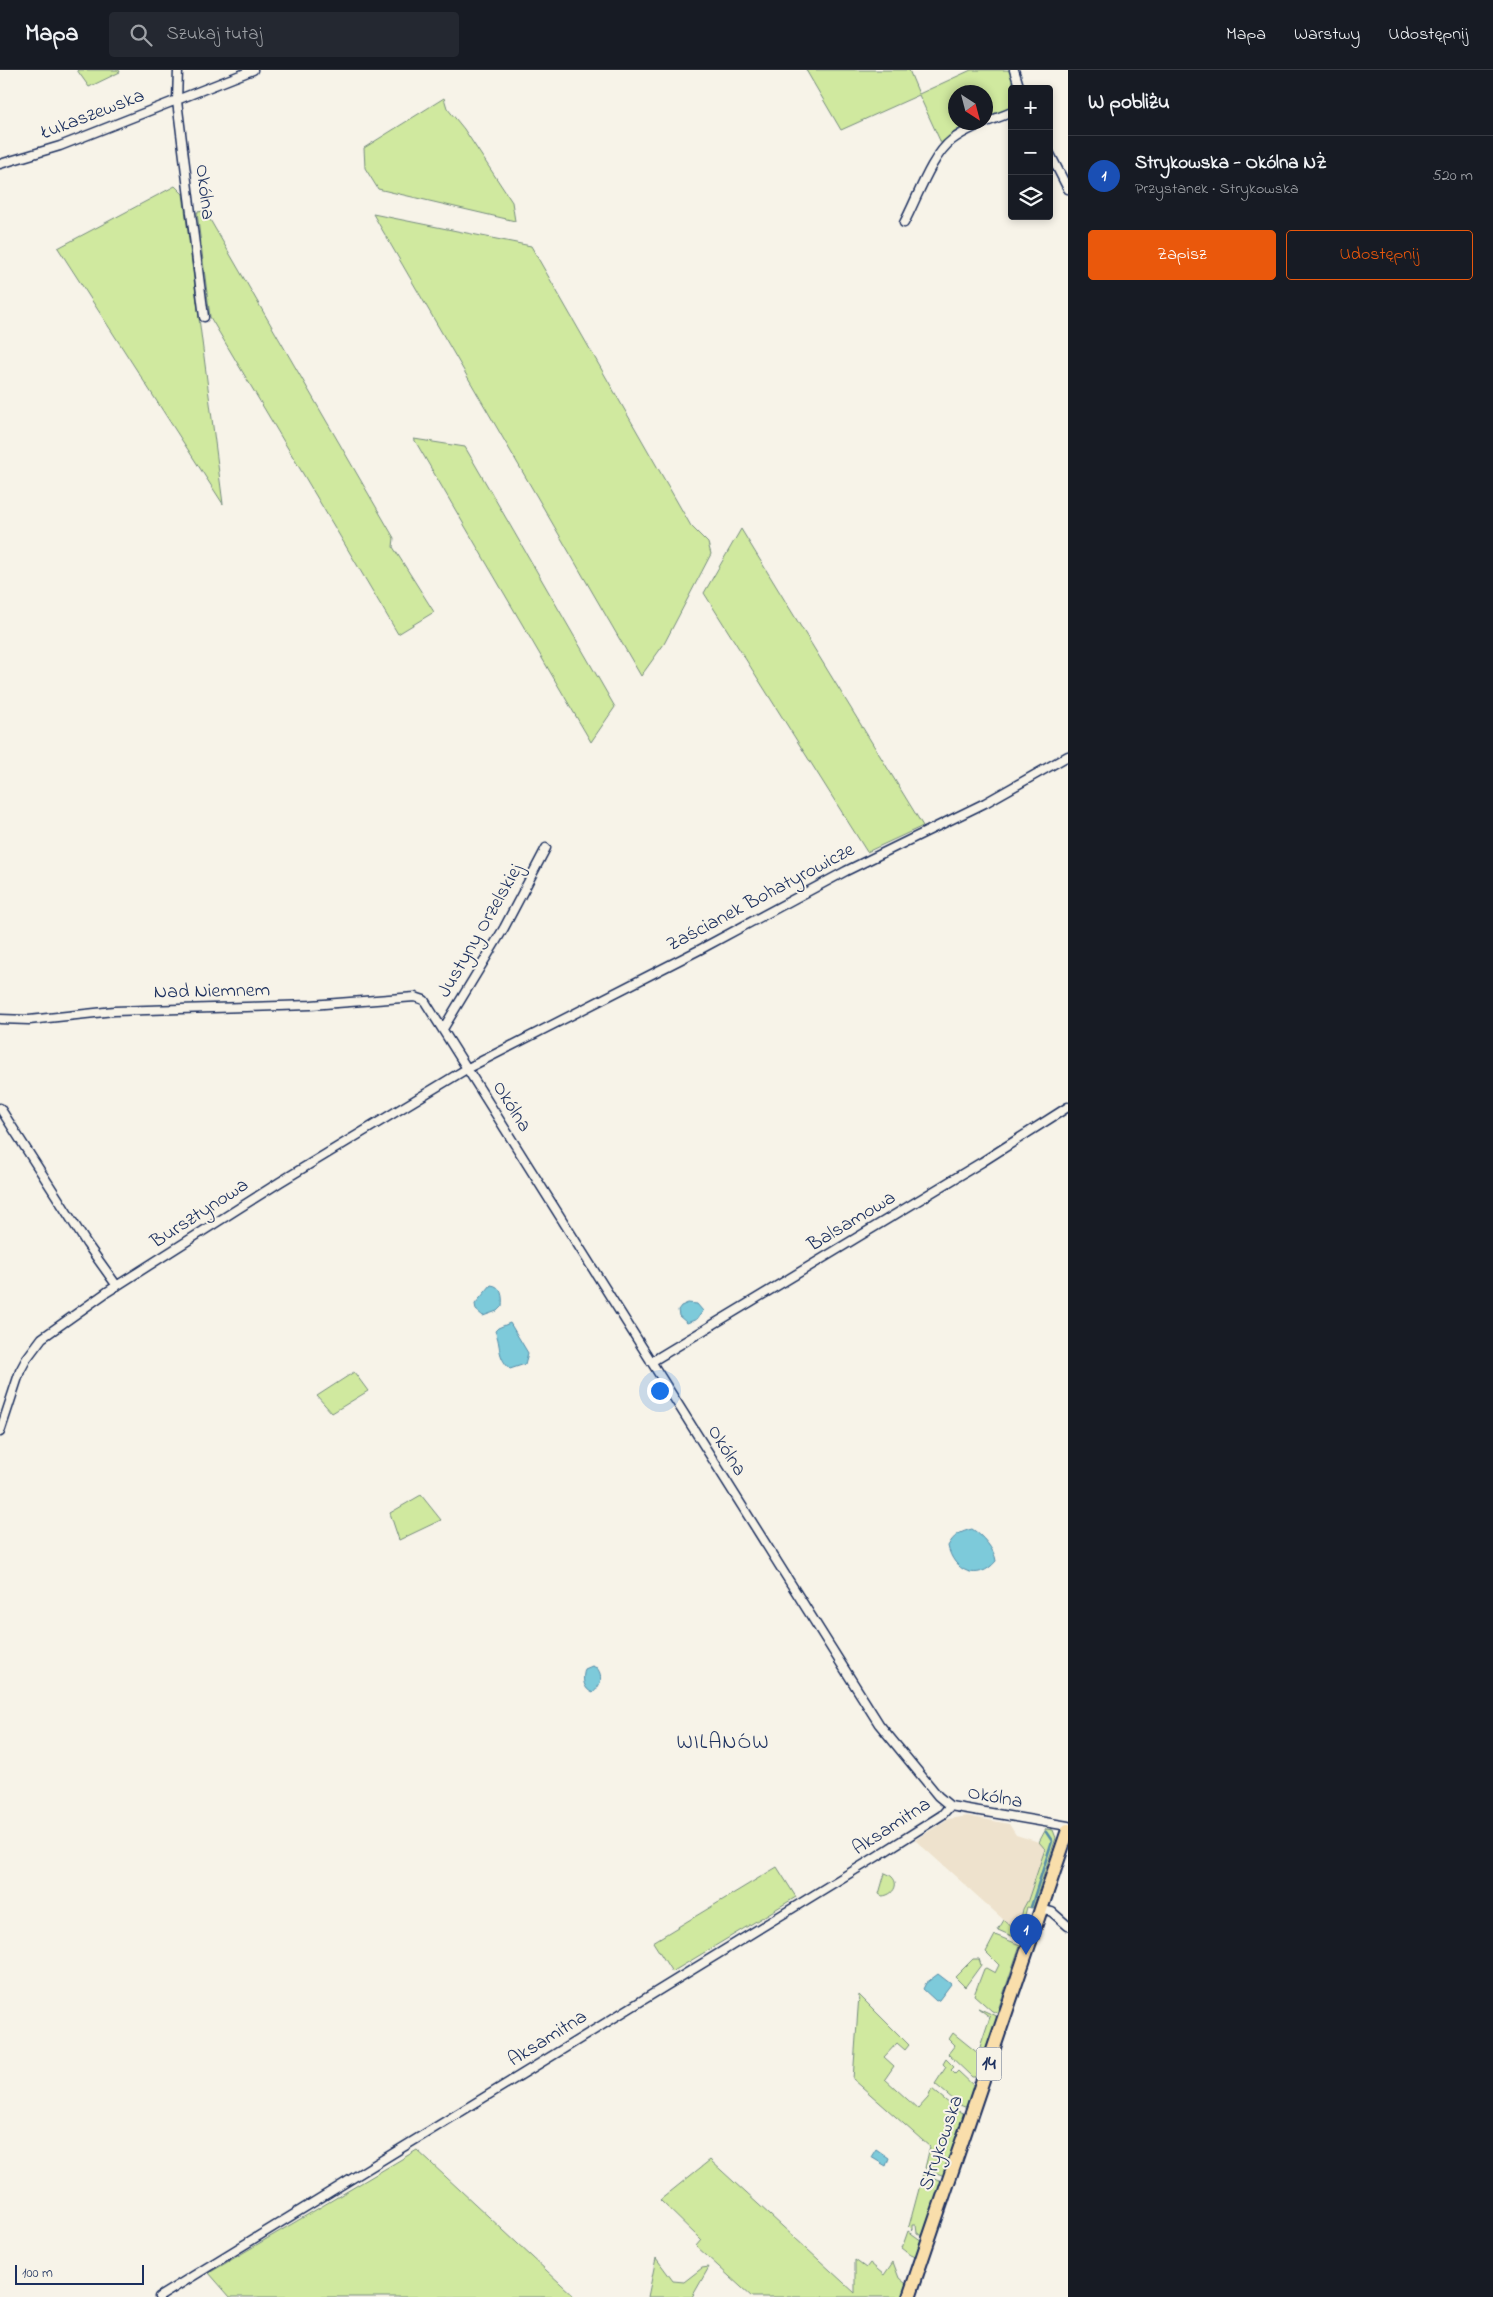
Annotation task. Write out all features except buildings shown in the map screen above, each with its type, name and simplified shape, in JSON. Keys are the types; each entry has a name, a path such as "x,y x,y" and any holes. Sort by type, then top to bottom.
{"main road":[{"name":"Strykowska","path":"909,2297 1068,1830"}],"street":[{"name":"Okólna","path":"178,70 177,101 204,317"},
{"name":"Łukaszewska","path":"0,164 60,146 253,70"},
{"path":"1014,70 1019,85"},
{"path":"904,223 936,160 950,142 959,135 1008,114"},
{"path":"1053,160 1068,189"},
{"name":"Zaścianek Bohatyrowicze","path":"468,1068 699,950 846,870 985,803 1068,756"},
{"name":"Justyny Orzelskiej","path":"443,1029 504,928 546,848"},
{"name":"Nad Niemnem","path":"0,1019 29,1020 114,1011 311,1005 415,997 424,1000"},
{"name":"Okólna","path":"424,1000 879,1724 938,1796 950,1806 1068,1826"},
{"name":"Bursztynowa","path":"0,1432 20,1370 34,1347 54,1328 309,1163 468,1068"},
{"name":"Balsamowa","path":"651,1362 982,1162 1068,1107"},
{"path":"0,1108 87,1244 117,1286"},
{"name":"Aksamitna","path":"159,2297 868,1862 942,1815 950,1806"},
{"path":"1041,1909 1052,1912 1068,1926"}],"shaded area":[{"path":"968,1816 1009,1824 1016,1835 1039,1842 1045,1848 1028,1900 1023,1909 1019,1929 1015,1930 915,1840 948,1819"}],"green space":[{"path":"77,70 119,70 120,72 89,87"},
{"path":"806,70 909,70 919,94 971,70 1010,70 1015,85 1008,85 1008,110 993,116 993,85 948,85 948,130 960,130 953,133 942,145 919,95 841,130"},
{"path":"444,98 447,108 464,129 512,202 515,221 378,189 365,168 364,148"},
{"path":"175,186 183,194 223,504 58,248"},
{"path":"205,211 394,538 393,547 434,612 398,634 210,317 197,212"},
{"path":"373,214 531,246 691,526 708,543 711,554 664,644 641,676"},
{"path":"414,439 465,447 615,707 591,742"},
{"path":"741,529 923,826 867,852 704,593"},
{"path":"354,1372 368,1391 332,1413 317,1396"},
{"path":"421,1495 441,1520 399,1540 390,1513"},
{"path":"1046,1829 1053,1830 1056,1838 1033,1908 1027,1907 1025,1915 1029,1917 1021,1940 998,1930 1004,1920 1015,1930 1019,1929 1023,1909 1028,1900 1045,1849 1039,1842"},
{"path":"777,1867 796,1897 672,1972 653,1942"},
{"path":"885,1873 890,1875 895,1882 895,1886 891,1893 882,1896 879,1894"},
{"path":"995,1935 1020,1945 997,2013 992,2011 974,1995 984,1969 986,1968 995,1973 999,1965 986,1952"},
{"path":"973,1959 979,1959 981,1965 965,1987 955,1977"},
{"path":"859,1995 909,2045 905,2050 897,2043 884,2057 894,2066 885,2079 918,2109 928,2098 932,2089 958,2111 965,2114 944,2176 925,2168 930,2147 853,2079"},
{"path":"978,2008 998,2017 986,2052 980,2047 990,2017"},
{"path":"953,2033 984,2058 977,2077 972,2077 948,2054 955,2045 949,2039"},
{"path":"946,2059 954,2067 951,2070 955,2074 958,2071 975,2087 967,2108 960,2105 935,2084 946,2067 943,2064"},
{"path":"417,2150 575,2297 230,2297 209,2273"},
{"path":"710,2160 855,2293 855,2260 866,2268 870,2263 884,2275 893,2262 899,2278 906,2284 902,2297 752,2297 696,2246 701,2240 660,2200"},
{"path":"923,2174 942,2181 923,2236 917,2233 916,2225 913,2225 913,2230 909,2226"},
{"path":"908,2231 922,2241 916,2257 902,2248"},
{"path":"656,2258 673,2281 684,2282 702,2268 709,2267 692,2297 648,2297"}],"water":[{"path":"491,1285 498,1287 500,1290 502,1306 497,1311 483,1316 476,1310 475,1304"},
{"path":"688,1303 697,1304 703,1311 697,1319 687,1323 679,1316 678,1310 681,1306"},
{"path":"510,1323 528,1353 525,1364 510,1369 501,1355 495,1331"},
{"path":"972,1529 987,1543 996,1561 989,1568 974,1573 961,1568 955,1562 948,1546 958,1535"},
{"path":"592,1666 597,1668 601,1678 598,1687 593,1693 587,1689 584,1680 585,1669"},
{"path":"938,1974 951,1984 939,2000 936,2001 923,1989 926,1983"},
{"path":"876,2149 889,2158 886,2166 871,2157"}],"waterway":[{"path":"1031,1907 1052,1841 1046,1832"},
{"path":"1014,1935 1016,1937 1023,1930 1027,1918"}],"place":[{"name":"Strykowska - Okólna NŻ","path":"1026,1955"}],"district":[{"name":"WILANÓW","path":"723,1743"}]}
